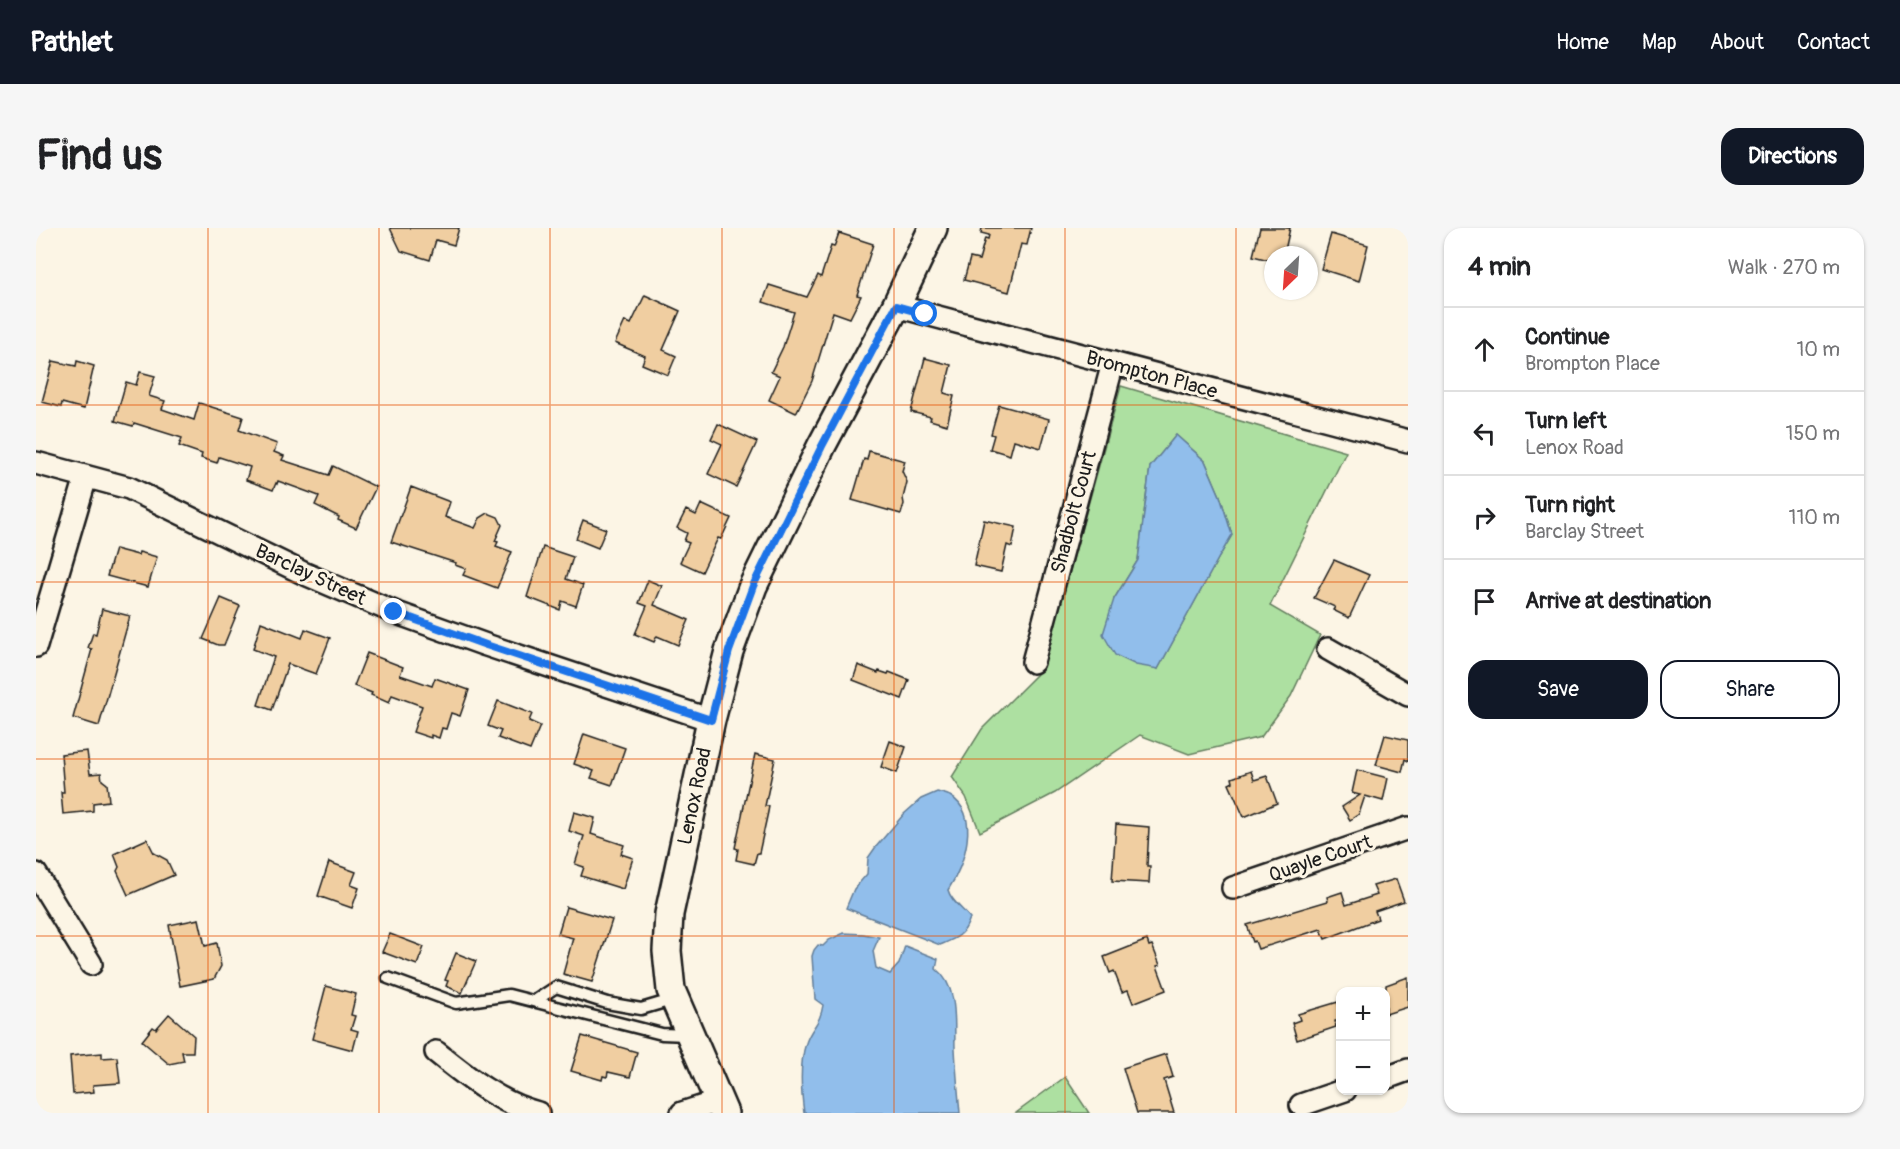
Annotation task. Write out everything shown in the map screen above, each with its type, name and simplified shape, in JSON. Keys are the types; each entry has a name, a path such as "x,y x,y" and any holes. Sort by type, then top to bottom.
{"street":[{"name":"Lenox Road","path":"722,1107 671,990 667,951 669,914 711,720 729,651 753,586 822,446 896,306 933,228"},
{"name":"Brompton Place","path":"896,306 1408,441"},
{"name":"Shadbolt Court","path":"1033,662 1113,363"},
{"name":"Barclay Street","path":"36,463 129,488 303,573 394,612 711,720"},
{"path":"36,646 86,477"},
{"path":"1328,649 1408,694"},
{"name":"Quayle Court","path":"1233,888 1408,828"},
{"path":"36,874 91,964"},
{"path":"436,1052 473,1082 520,1108 538,1113"},
{"path":"1390,1077 1408,1070"},
{"path":"1301,1104 1336,1093"},
{"path":"682,1113 722,1107"}],"lane":[{"path":"388,978 456,1003 509,995 536,1000 614,1023 662,1034 691,1035"},
{"path":"536,1000 556,987 607,1003 641,1009 676,999"},
{"path":"607,1003 614,1023"}],"green space":[{"path":"1121,386 1346,452 1270,606 1320,635 1291,696 1261,737 1189,754 1140,735 1055,793 980,832 966,797 952,777 982,729 1043,668","holes":["1176,435 1205,461 1220,496 1232,535 1158,669 1114,599 1138,560 1150,467"]},
{"path":"1065,1077 1089,1113 1016,1113"}],"water":[{"path":"1176,435 1205,461 1220,496 1232,535 1158,669 1136,665 1115,655 1103,634 1114,599 1138,560 1150,467"},
{"path":"937,792 950,796 960,805 965,815 968,828 964,855 948,890 954,901 970,918 959,936 940,945 846,908 854,889 867,874 868,858 875,848 904,814 921,799"},
{"path":"844,933 879,937 873,951 876,968 890,974 899,964 905,946 938,959 936,969 949,985 954,1006 955,1056 960,1113 804,1113 802,1060 808,1038 820,1017 823,1005 815,999 812,956 818,945 823,946 829,940"}],"building":[{"path":"390,228 459,228 454,245 436,240 430,260 401,251"},
{"path":"982,228 1031,228 1027,245 1021,244 1009,292 964,280 970,258 979,260 985,238 988,239 989,235 981,233"},
{"path":"1260,228 1290,228 1286,246 1264,246 1264,259 1253,256"},
{"path":"839,233 873,244 857,295 861,296 850,318 833,312 812,381 796,413 769,400 780,376 771,372 783,347 794,312 763,302 769,285 807,297 818,275 821,277 831,246 834,247"},
{"path":"1331,234 1368,245 1359,281 1321,269"},
{"path":"645,295 680,311 663,350 676,356 668,375 642,364 645,356 615,343 625,321 631,324"},
{"path":"925,358 951,365 944,393 954,396 947,425 930,420 931,417 911,412"},
{"path":"53,361 76,366 77,361 94,366 84,409 62,403 61,407 42,402"},
{"path":"140,372 155,376 149,396 165,401 162,409 194,420 199,403 243,417 239,430 277,444 274,452 284,456 282,460 329,475 333,466 376,487 356,528 338,520 339,517 315,505 319,496 278,481 273,490 246,480 250,467 219,457 217,463 201,458 202,454 179,446 182,438 134,423 133,426 115,421 126,382 136,385"},
{"path":"999,405 1049,419 1041,448 1014,440 1010,455 990,449 994,435 991,434"},
{"path":"718,424 757,442 736,487 708,474 722,444 711,439"},
{"path":"869,451 905,461 902,471 907,482 901,514 852,500 864,459 867,460"},
{"path":"411,487 450,502 445,517 475,528 480,518 488,513 498,517 502,525 495,541 498,542 496,546 512,552 497,588 463,575 466,569 455,565 456,563 391,542"},
{"path":"701,504 731,518 721,539 718,538 702,572 680,562 689,543 684,541 687,533 677,528 686,510 696,515"},
{"path":"583,520 606,529 598,548 576,539"},
{"path":"984,520 1016,527 1012,547 1007,545 1001,572 974,566"},
{"path":"543,547 573,557 566,579 583,585 576,606 562,601 560,610 527,597"},
{"path":"115,549 157,557 148,587 107,576"},
{"path":"1334,560 1369,575 1349,618 1333,610 1335,607 1314,598"},
{"path":"648,580 662,586 654,605 689,620 678,645 657,636 654,642 635,634 647,606 639,603"},
{"path":"221,598 240,606 224,645 218,645 203,639"},
{"path":"102,609 130,616 99,726 73,718 92,649 88,648 93,633 96,634"},
{"path":"261,622 302,638 305,629 330,638 316,674 288,664 272,710 258,705 274,657 253,649"},
{"path":"367,653 403,667 400,675 432,686 435,678 469,690 460,716 451,713 446,729 442,728 439,738 413,732 422,706 392,695 389,703 354,686"},
{"path":"858,665 878,673 879,671 888,674 889,672 909,680 902,699 853,680"},
{"path":"498,701 532,714 529,721 540,726 530,750 498,738 501,731 488,726"},
{"path":"584,734 625,748 612,785 591,778 594,771 574,764"},
{"path":"1385,735 1408,740 1408,761 1405,759 1402,772 1376,765"},
{"path":"890,741 906,747 897,773 881,767"},
{"path":"87,751 90,774 101,773 102,780 107,784 109,801 93,803 93,811 63,814 61,754"},
{"path":"755,754 775,759 765,806 769,806 768,812 759,853 757,853 754,864 736,860 738,849 735,848"},
{"path":"1357,770 1388,778 1383,801 1365,796 1359,814 1350,820 1342,807 1360,795 1352,793"},
{"path":"1251,771 1254,780 1267,776 1277,803 1244,817 1229,784 1233,782 1232,778"},
{"path":"574,812 595,818 591,834 624,845 621,854 633,858 623,889 581,876 584,867 575,864 584,836 569,831"},
{"path":"1116,824 1149,827 1147,866 1150,866 1149,883 1112,881"},
{"path":"147,839 154,853 167,860 174,875 128,895 117,871 119,867 114,854"},
{"path":"329,862 356,872 351,885 359,888 352,908 318,896"},
{"path":"1396,879 1404,901 1375,911 1378,919 1325,939 1321,929 1258,949 1255,941 1253,942 1247,925 1328,901 1327,897 1342,892 1346,905 1377,895 1373,886"},
{"path":"566,907 612,920 592,982 563,974 573,938 558,934"},
{"path":"199,919 205,946 217,943 221,966 214,979 180,986 169,925"},
{"path":"390,934 424,947 417,965 382,952"},
{"path":"1147,940 1149,946 1152,945 1160,965 1157,966 1166,990 1133,1003 1128,990 1122,992 1114,971 1110,973 1104,957"},
{"path":"456,953 476,961 462,993 446,986 448,981 445,980"},
{"path":"1408,977 1408,1007 1390,1013 1390,987 1386,985"},
{"path":"326,986 356,994 351,1015 355,1016 351,1029 358,1031 353,1050 312,1039"},
{"path":"1336,1003 1336,1027 1297,1040 1292,1023 1300,1020 1298,1014"},
{"path":"169,1014 194,1036 193,1052 182,1052 184,1061 169,1064 142,1041 153,1027 156,1029"},
{"path":"582,1036 637,1052 630,1077 608,1072 607,1077 603,1076 602,1080 571,1071"},
{"path":"102,1053 102,1058 117,1057 120,1083 93,1085 94,1092 73,1094 70,1056"},
{"path":"1166,1054 1173,1077 1164,1080 1174,1113 1137,1113 1123,1068"}],"route":[{"path":"394,612 711,720 729,651 753,586 822,446 896,306 925,314"}]}
